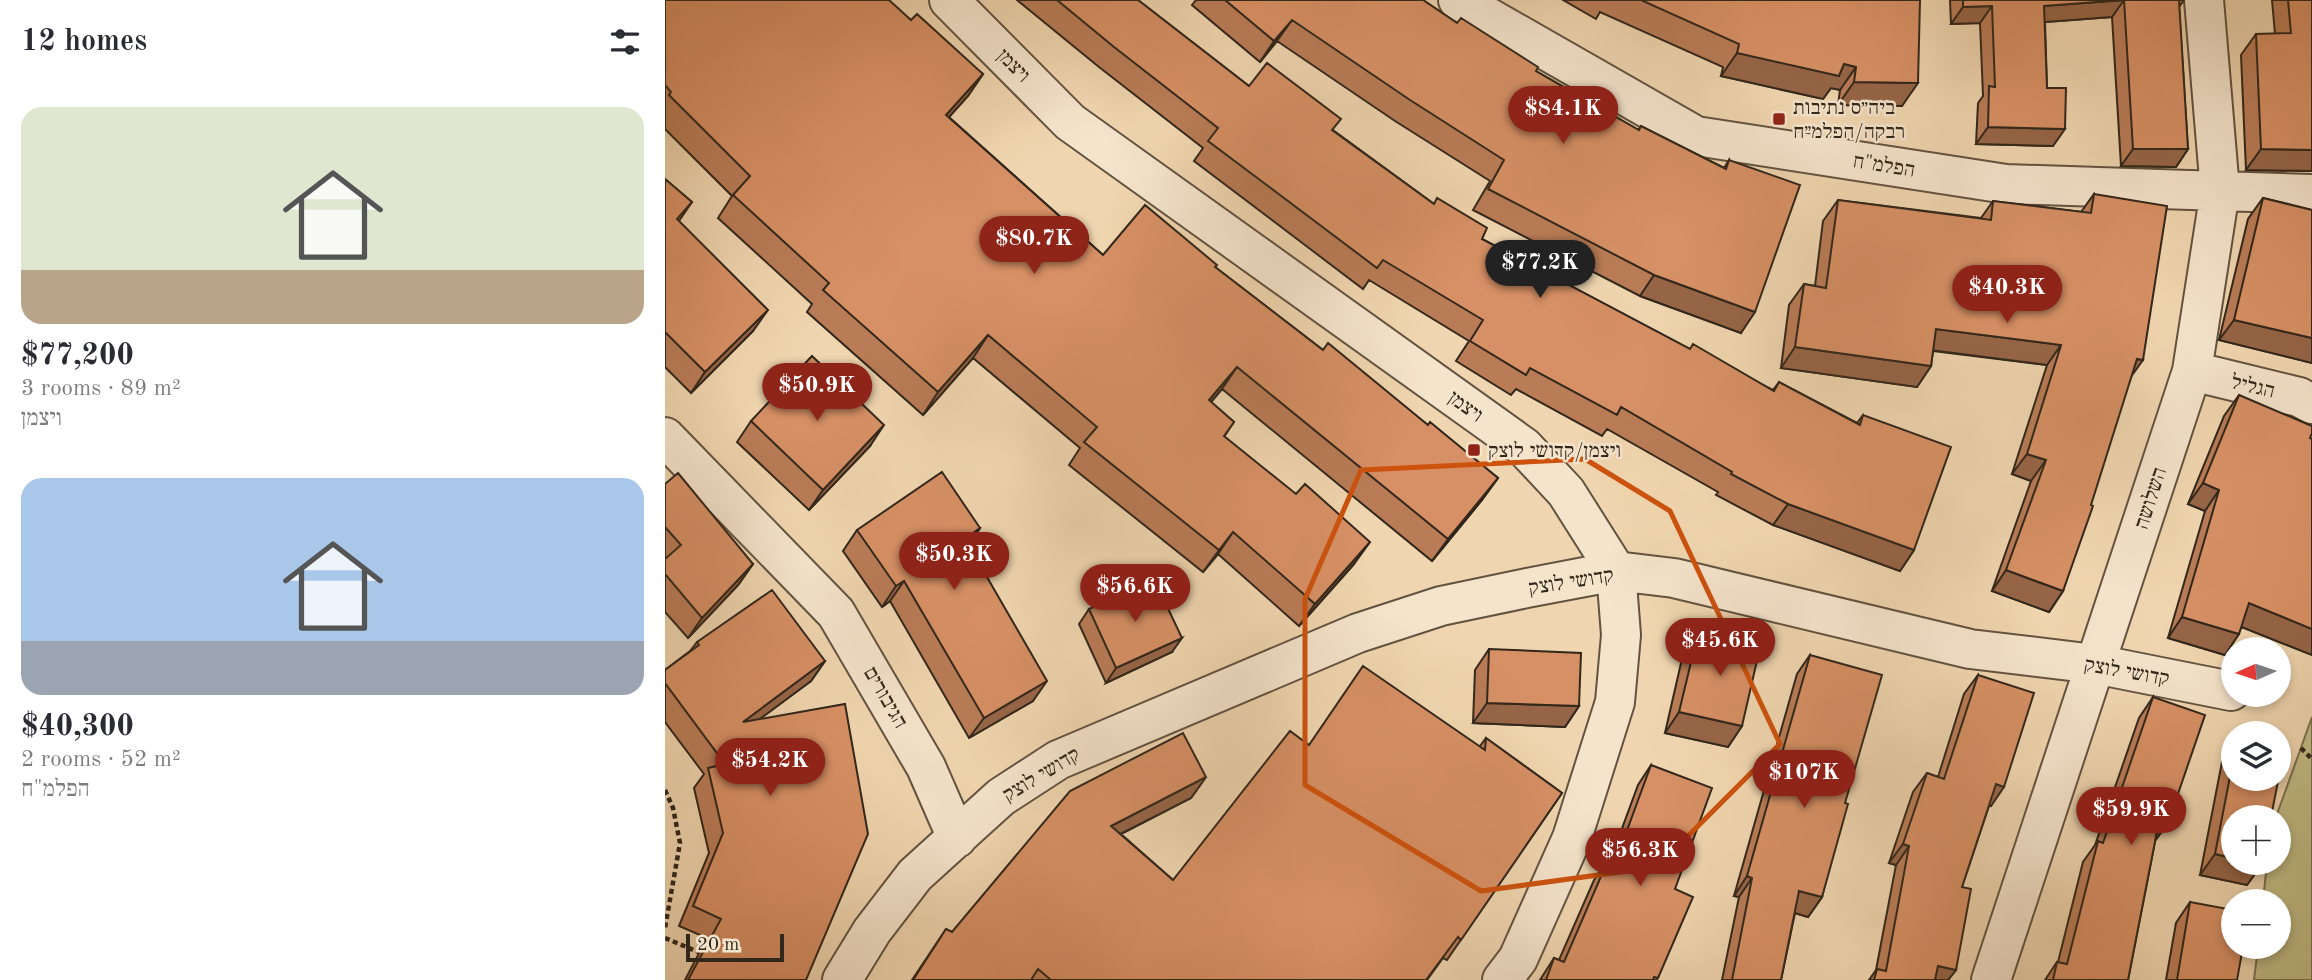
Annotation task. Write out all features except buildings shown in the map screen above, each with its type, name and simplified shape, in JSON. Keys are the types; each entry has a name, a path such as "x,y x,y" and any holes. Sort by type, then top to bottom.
{"street":[{"name":"ויצמן","path":"949,0 1070,122 1524,447 1566,492 1616,571 1621,635 1615,702 1572,838 1518,959 1502,980"},
{"name":"הפלמ\"ח","path":"1458,0 1696,136 2006,184 2220,191"},
{"name":"השלושה","path":"1991,980 2192,371 2220,191 2204,0"},
{"path":"2220,191 2312,194"},
{"name":"הגליל","path":"2192,371 2299,397 2312,404"},
{"name":"הגיבורים","path":"665,437 837,613 926,767 957,838"},
{"name":"קדושי לוצק","path":"957,838 1001,797 1058,760 1359,633 1441,606 1616,571 1674,579 1970,649 2095,664 2221,689"},
{"path":"842,980 872,931 915,875 957,838"}],"path":[{"path":"2301,748 2312,759"},
{"path":"665,790 673,808 680,844 665,928"},
{"path":"665,938 713,959"}],"highlighted area":[{"path":"1585,459 1670,511 1780,744 1657,867 1481,891 1305,785 1305,599 1361,470"}],"shaded area":[{"path":"2312,717 2312,980 2254,980 2257,959 2291,959 2291,889 2264,889 2266,875 2291,875 2291,805 2280,805 2285,791 2291,791 2291,775"}],"place":[{"name":"ביה״ס נתיבות רבקה/הפלמ״ח","path":"1779,119"},
{"name":"ויצמן/קדושי לוצק","path":"1474,450"}]}
